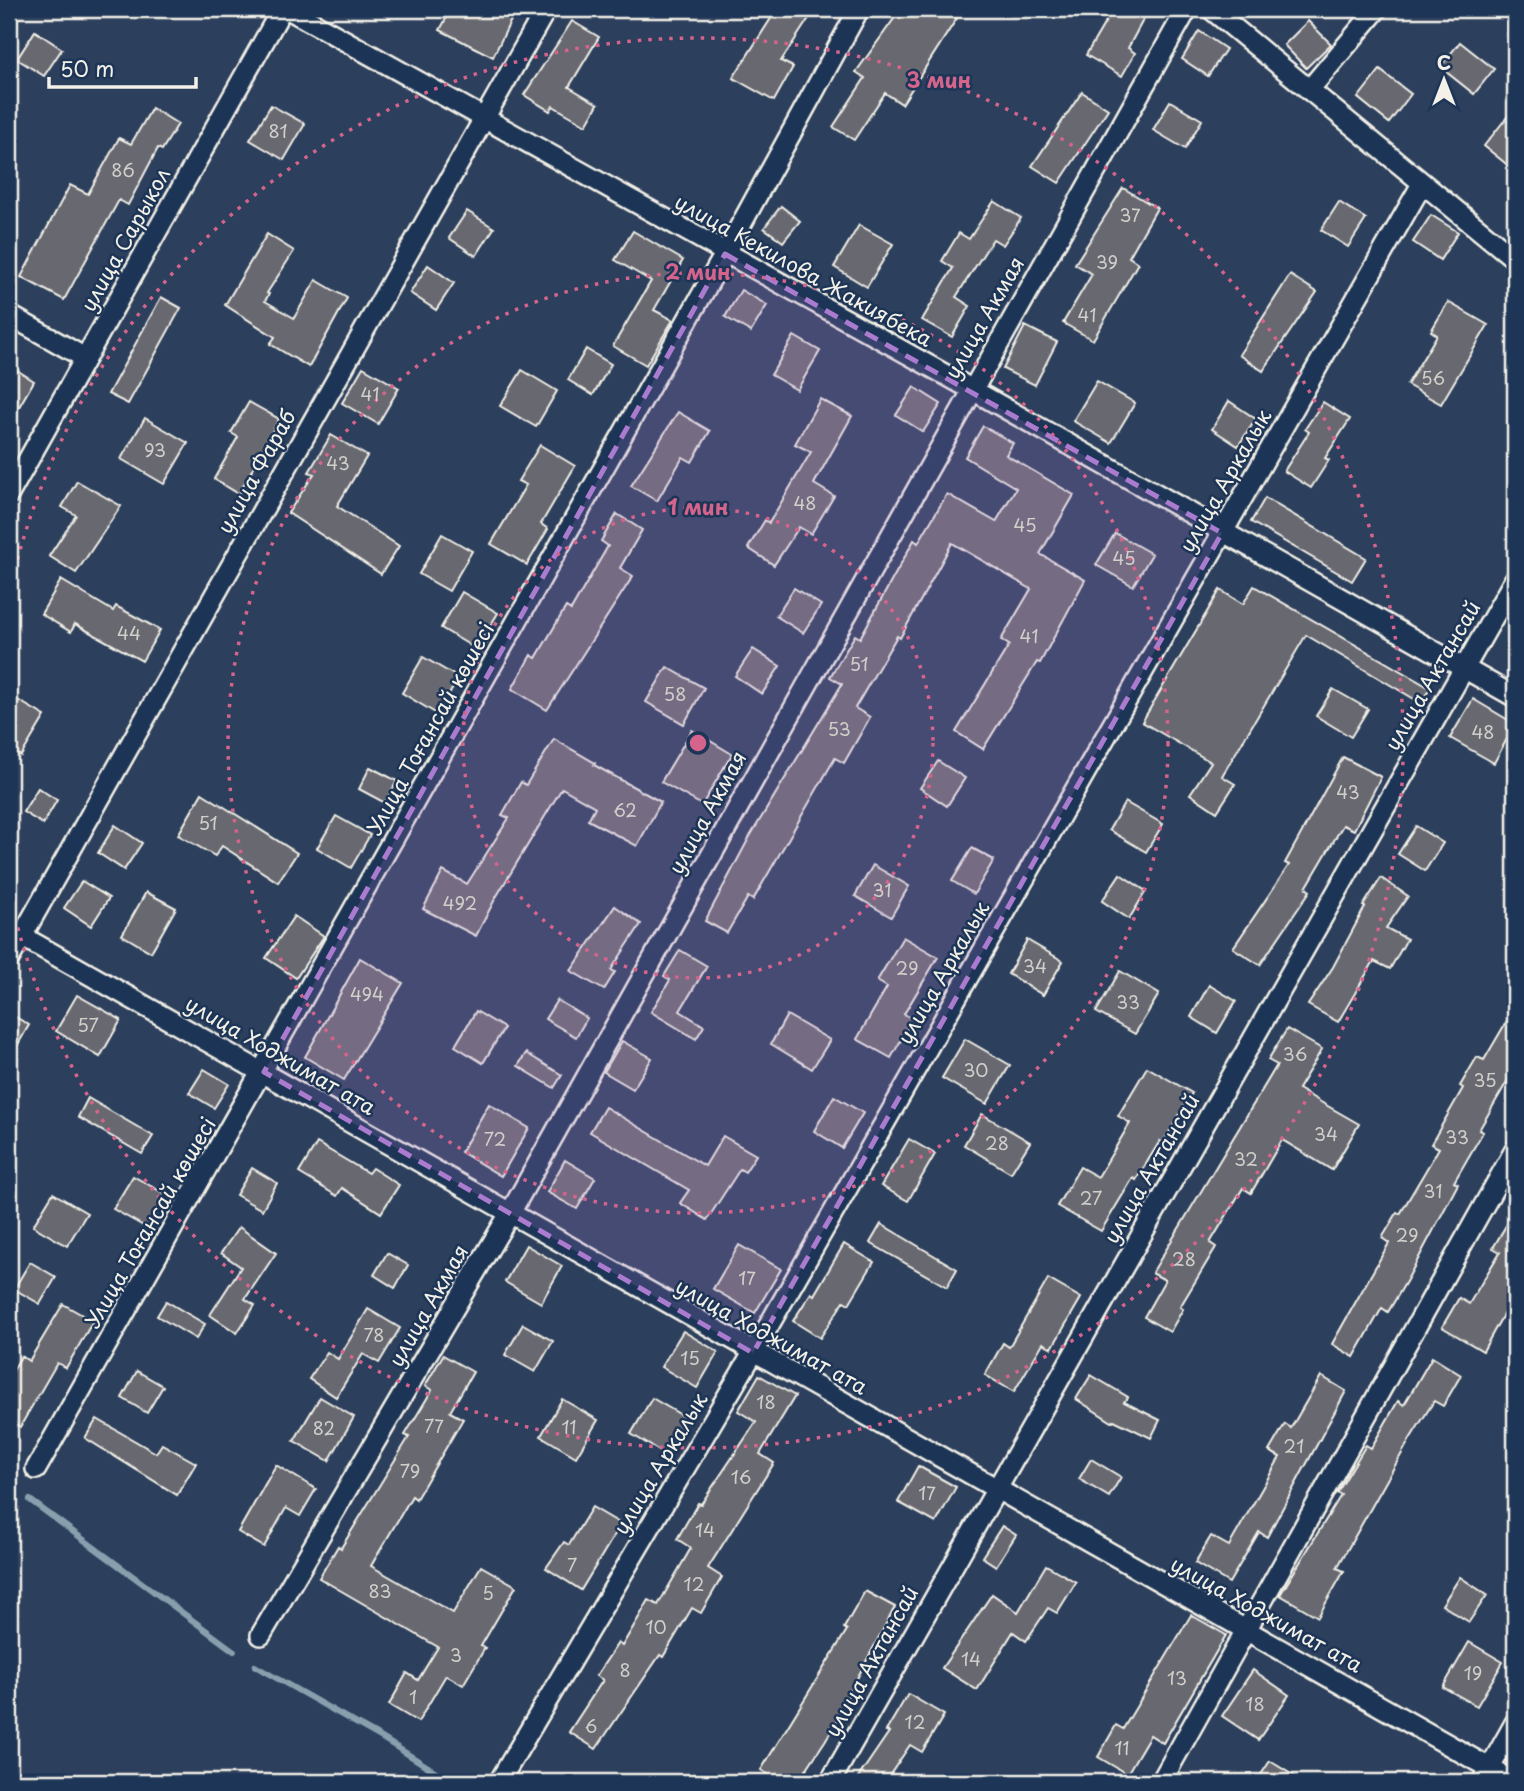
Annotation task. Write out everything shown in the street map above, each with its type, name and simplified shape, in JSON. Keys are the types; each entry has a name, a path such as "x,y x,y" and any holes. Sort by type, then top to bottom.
{"street":[{"name":"улица Сарыкол","path":"9,494 282,9"},
{"name":"улица Кекилова Жакиябека","path":"288,9 971,389 1515,697"},
{"name":"улица Фараб","path":"9,959 15,933 546,9"},
{"name":"Улица Тоғансай көшесі","path":"36,1469 264,1072 725,254 859,9"},
{"name":"улица Акмая","path":"261,1635 509,1215 1187,9"},
{"path":"1211,9 1515,259"},
{"path":"1309,90 1377,9"},
{"name":"улица Аркалык","path":"499,1782 753,1353 1422,184"},
{"path":"9,315 85,358"},
{"name":"улица Актансай","path":"830,1782 1515,579"},
{"name":"улица Ходжимат ата","path":"15,933 264,1072 509,1215 1247,1630 1486,1775 1514,1782"},
{"path":"1161,1782 1515,1150"},
{"path":"1486,1775 1515,1723"}],"highlighted area":[{"path":"725,254 1222,533 753,1353 264,1072"}],"building":[{"path":"451,9 494,9 512,18 493,57 440,30"},
{"path":"777,9 815,9 781,61 793,67 774,101 733,78"},
{"path":"901,9 941,9 957,18 902,104 885,93 854,140 833,127 865,78 856,72"},
{"path":"1113,9 1149,9 1128,48 1135,53 1122,76 1086,55"},
{"path":"572,21 599,37 569,87 598,104 586,125 553,106 550,111 524,95"},
{"path":"1308,21 1331,44 1306,68 1284,45"},
{"path":"35,31 62,49 44,76 17,59"},
{"path":"1199,31 1226,49 1208,76 1182,59"},
{"path":"1460,42 1494,69 1474,94 1440,67"},
{"path":"1380,70 1411,94 1389,123 1358,98"},
{"path":"1082,92 1108,109 1059,183 1032,166"},
{"path":"1170,101 1202,120 1185,149 1153,130"},
{"path":"271,105 305,124 284,160 250,140"},
{"path":"1515,107 1515,171 1484,146"},
{"path":"152,108 178,124 162,150 158,148 128,205 119,200 64,300 21,277 70,185 88,194 119,138 131,144"},
{"path":"1123,188 1157,208 1129,257 1138,263 1093,340 1063,323 1092,274 1075,264"},
{"path":"994,201 1021,218 1003,245 993,239 956,297 970,306 952,337 922,320 953,268 942,261 959,233 969,239"},
{"path":"1339,202 1366,219 1348,247 1321,230"},
{"path":"781,206 800,221 783,242 764,228"},
{"path":"467,211 494,228 476,256 449,238"},
{"path":"1431,215 1458,232 1440,260 1413,242"},
{"path":"859,225 893,244 867,287 834,267"},
{"path":"633,231 683,260 654,310 673,320 646,365 613,346 651,281 615,260"},
{"path":"267,234 294,251 267,293 269,294 265,301 294,318 316,280 347,298 309,367 270,344 275,337 225,305"},
{"path":"428,265 454,283 436,310 410,293"},
{"path":"1290,275 1317,292 1263,371 1239,355"},
{"path":"741,290 767,305 751,332 725,317"},
{"path":"161,297 181,308 128,404 108,394"},
{"path":"1448,302 1488,325 1441,404 1407,385 1437,335 1431,331"},
{"path":"1025,326 1057,342 1035,385 1003,369"},
{"path":"794,336 820,351 797,390 771,375"},
{"path":"586,349 611,364 593,395 568,380"},
{"path":"9,365 34,381 9,424"},
{"path":"363,367 399,388 378,424 342,403"},
{"path":"522,370 557,391 536,427 500,406"},
{"path":"1097,381 1135,403 1111,443 1073,421"},
{"path":"914,387 941,404 923,432 896,415"},
{"path":"820,399 852,416 814,484 834,496 811,534 799,527 774,565 748,548 765,520 769,523 811,452 795,444"},
{"path":"1229,401 1256,419 1238,446 1212,429"},
{"path":"249,402 279,419 239,494 214,479 238,437 231,433"},
{"path":"1323,402 1350,419 1325,458 1329,460 1311,488 1284,471 1309,432 1305,429"},
{"path":"678,412 710,431 692,462 683,457 657,501 631,486"},
{"path":"145,418 188,443 164,484 121,459"},
{"path":"983,426 1013,443 1006,455 1074,495 1040,554 1085,580 1040,663 1037,662 983,749 956,732 1009,645 1001,640 1031,589 952,543 900,638 897,636 855,708 870,717 844,763 835,758 753,900 748,897 727,933 705,921 749,838 842,684 830,677 855,635 860,638 914,540 918,543 947,494 996,522 1016,488 965,457"},
{"path":"331,435 367,456 337,506 399,546 381,574 288,513 314,474 309,472"},
{"path":"540,445 575,466 541,524 548,529 527,565 491,544 526,485 518,481"},
{"path":"77,481 121,506 76,573 49,556 76,515 62,507"},
{"path":"1265,498 1366,558 1352,581 1251,522"},
{"path":"617,514 642,530 620,568 633,576 547,710 512,689 531,655 536,658 566,607 571,610 608,546 601,541"},
{"path":"1115,533 1152,554 1133,586 1096,565"},
{"path":"442,534 472,551 449,591 419,574"},
{"path":"61,580 113,611 116,606 160,630 142,661 75,624 71,632 41,614"},
{"path":"1254,586 1430,688 1421,703 1306,635 1222,776 1235,784 1217,812 1190,794 1211,762 1142,722 1220,590 1243,604"},
{"path":"794,588 821,605 803,633 776,616"},
{"path":"462,592 498,613 476,649 441,628"},
{"path":"753,649 780,666 762,694 735,676"},
{"path":"423,657 459,678 437,714 402,693"},
{"path":"667,667 704,688 684,724 646,702"},
{"path":"1333,689 1368,709 1351,737 1316,716"},
{"path":"9,695 45,716 21,756 9,749"},
{"path":"1473,699 1515,724 1494,763 1450,738"},
{"path":"692,730 732,754 702,805 661,782"},
{"path":"554,739 595,763 594,765 661,802 637,846 588,820 595,807 562,788 495,899 476,936 423,909 443,871 467,884 509,818 502,815 521,782 526,785"},
{"path":"1343,757 1381,777 1354,830 1343,825 1306,888 1310,891 1260,965 1233,948 1289,865 1285,863"},
{"path":"938,761 965,778 947,806 920,788"},
{"path":"370,767 397,781 385,803 359,789"},
{"path":"38,788 57,800 43,824 23,812"},
{"path":"202,793 297,853 278,882 222,846 215,856 178,835"},
{"path":"1125,802 1163,824 1146,852 1109,830"},
{"path":"336,816 370,835 351,868 317,848"},
{"path":"115,825 142,843 124,870 98,853"},
{"path":"1416,826 1443,843 1425,871 1398,854"},
{"path":"972,848 994,860 974,894 952,881"},
{"path":"873,865 909,886 891,917 855,896"},
{"path":"1120,874 1146,891 1129,919 1102,901"},
{"path":"1381,878 1408,896 1386,928 1407,939 1390,969 1374,961 1338,1022 1308,1005 1333,967 1365,907 1363,906"},
{"path":"82,881 109,898 91,926 64,908"},
{"path":"146,892 176,908 151,952 122,935"},
{"path":"615,906 641,924 611,970 615,972 604,990 571,971"},
{"path":"294,916 324,936 296,978 266,958"},
{"path":"903,937 938,957 904,1014 913,1019 891,1058 857,1039 887,987 877,981"},
{"path":"1027,940 1063,961 1043,995 1008,974"},
{"path":"680,950 707,966 680,1011 704,1026 696,1039 651,1012 670,980 664,976"},
{"path":"360,958 403,983 344,1080 305,1057"},
{"path":"1120,971 1159,994 1135,1034 1096,1012"},
{"path":"1209,985 1236,1001 1217,1033 1191,1017"},
{"path":"77,995 121,1020 100,1057 56,1031"},
{"path":"557,1000 587,1018 576,1037 545,1019"},
{"path":"1515,1007 1515,1068 1479,1130 1483,1132 1454,1182 1458,1184 1407,1280 1388,1312 1382,1308 1354,1357 1332,1344 1389,1243 1382,1238 1397,1213 1400,1214 1439,1148 1431,1144 1463,1088 1460,1086 1477,1057 1484,1060"},
{"path":"476,1011 504,1028 483,1063 455,1046"},
{"path":"9,1013 29,1025 9,1060"},
{"path":"787,1015 830,1040 812,1069 771,1044"},
{"path":"1287,1029 1322,1049 1298,1089 1359,1124 1332,1170 1282,1140 1251,1193 1243,1188 1210,1243 1216,1247 1180,1307 1183,1309 1170,1332 1144,1317 1165,1280 1152,1273 1277,1065 1268,1060"},
{"path":"965,1039 1010,1065 987,1104 942,1078"},
{"path":"622,1041 652,1058 633,1089 604,1072"},
{"path":"526,1053 562,1075 554,1088 518,1066"},
{"path":"1147,1067 1192,1093 1163,1143 1160,1141 1136,1180 1133,1178 1101,1231 1057,1206 1080,1167 1098,1177 1130,1123 1118,1116"},
{"path":"204,1069 229,1084 214,1108 189,1093"},
{"path":"834,1096 863,1113 842,1148 814,1131"},
{"path":"88,1098 153,1136 142,1154 78,1117"},
{"path":"489,1104 529,1128 501,1176 461,1152"},
{"path":"605,1107 705,1166 723,1136 756,1155 745,1172 740,1169 707,1220 680,1203 689,1190 590,1132"},
{"path":"982,1114 1030,1142 1011,1173 964,1145"},
{"path":"909,1139 935,1154 908,1201 881,1186"},
{"path":"317,1143 368,1173 372,1168 399,1185 381,1213 342,1188 337,1196 299,1173"},
{"path":"565,1160 595,1178 577,1209 547,1192"},
{"path":"252,1168 277,1183 262,1210 236,1195"},
{"path":"133,1176 167,1195 147,1228 113,1209"},
{"path":"53,1193 87,1213 67,1246 33,1226"},
{"path":"1515,1210 1515,1293 1483,1351 1442,1327 1459,1298 1469,1304 1500,1252 1493,1248"},
{"path":"881,1224 957,1269 947,1287 870,1243"},
{"path":"239,1227 276,1253 245,1299 255,1305 237,1333 210,1315 241,1267 221,1253"},
{"path":"844,1244 874,1262 849,1304 844,1301 820,1338 793,1321 811,1293 814,1295"},
{"path":"526,1245 562,1266 541,1303 505,1282"},
{"path":"739,1245 781,1269 755,1313 713,1289"},
{"path":"387,1253 408,1265 395,1288 374,1275"},
{"path":"30,1262 56,1277 40,1304 14,1289"},
{"path":"1048,1279 1081,1298 1052,1348 1043,1343 1014,1392 985,1375 1003,1343 1009,1347"},
{"path":"166,1301 205,1324 196,1339 157,1316"},
{"path":"63,1304 93,1321 66,1368 57,1363 20,1427 9,1421 9,1378 21,1356 29,1361"},
{"path":"368,1309 400,1328 379,1363 363,1354 336,1397 309,1379 327,1352 338,1359"},
{"path":"523,1324 553,1341 535,1372 505,1355"},
{"path":"683,1331 718,1352 697,1388 661,1367"},
{"path":"443,1355 473,1372 450,1412 463,1419 416,1499 412,1496 371,1566 453,1613 481,1566 516,1586 481,1646 485,1648 463,1685 446,1675 418,1722 389,1705 407,1673 418,1680 438,1647 319,1578 338,1546 341,1548 409,1437 405,1435 432,1390 425,1386"},
{"path":"1432,1357 1461,1375 1443,1406 1434,1401 1410,1439 1337,1568 1344,1571 1318,1617 1280,1595 1341,1495 1337,1493 1366,1445 1371,1448 1398,1401 1404,1405"},
{"path":"137,1371 163,1386 147,1413 122,1398"},
{"path":"759,1375 795,1396 760,1454 774,1463 708,1568 722,1577 701,1613 692,1608 663,1657 660,1655 596,1749 569,1732 603,1680 596,1676 618,1643 622,1646 649,1600 658,1605 691,1548 677,1539 698,1503 701,1504 756,1422 738,1411"},
{"path":"1091,1375 1128,1397 1124,1402 1160,1420 1151,1438 1114,1420 1112,1422 1076,1399"},
{"path":"1321,1376 1346,1391 1267,1537 1259,1532 1229,1583 1195,1563 1211,1536 1229,1546 1280,1457 1269,1451 1285,1424 1291,1428"},
{"path":"320,1397 354,1417 329,1461 294,1441"},
{"path":"652,1398 688,1419 666,1455 631,1434"},
{"path":"562,1399 598,1420 576,1457 541,1436"},
{"path":"97,1419 156,1453 162,1444 196,1463 177,1495 85,1438"},
{"path":"1091,1459 1121,1477 1109,1497 1079,1479"},
{"path":"276,1465 316,1489 300,1516 286,1508 264,1547 238,1532"},
{"path":"918,1466 956,1487 936,1523 898,1502"},
{"path":"592,1507 621,1524 581,1590 546,1568 564,1542 569,1545"},
{"path":"1002,1526 1016,1535 996,1566 982,1557"},
{"path":"1046,1565 1076,1582 1057,1613 1048,1608 1026,1641 1013,1632 977,1690 942,1668 992,1594 1018,1612"},
{"path":"1460,1577 1487,1595 1469,1622 1442,1605"},
{"path":"865,1591 895,1607 844,1703 847,1705 825,1741 798,1782 781,1782 761,1770 847,1630 844,1628"},
{"path":"1191,1615 1226,1635 1163,1743 1150,1735 1127,1774 1098,1757 1116,1725 1123,1729"},
{"path":"1469,1642 1503,1662 1477,1706 1443,1687"},
{"path":"1253,1670 1289,1695 1258,1740 1222,1716"},
{"path":"908,1694 944,1715 922,1752 910,1745 885,1782 855,1782 889,1732 886,1731"},
{"path":"1270,1761 1304,1782 1256,1782"}],"waterway":[{"path":"30,1500 234,1651"},
{"path":"255,1666 382,1738 452,1782"}]}
